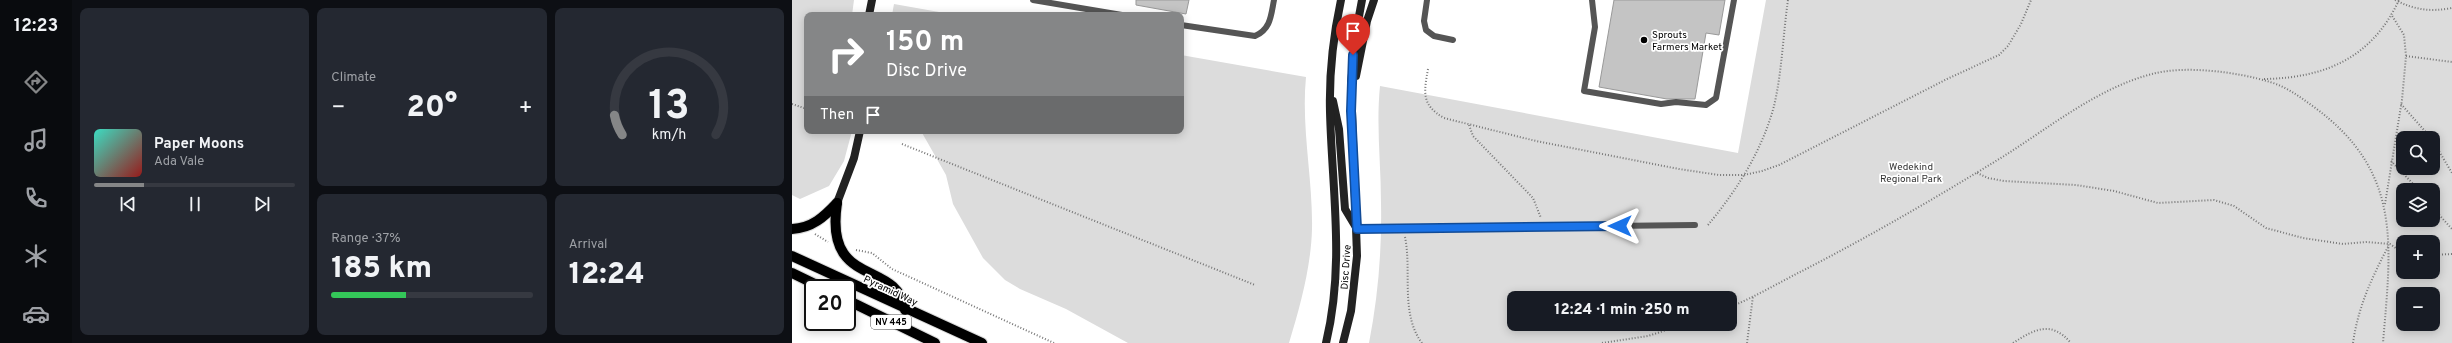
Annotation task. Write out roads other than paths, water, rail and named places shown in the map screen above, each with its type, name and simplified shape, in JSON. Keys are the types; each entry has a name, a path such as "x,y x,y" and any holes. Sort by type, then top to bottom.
{"main road":[{"path":"870,12 872,0"},
{"name":"Disc Drive","path":"1326,343 1334,302 1338,247 1330,89 1332,55 1341,0"},
{"name":"Disc Drive","path":"1343,343 1354,289 1357,229 1351,111 1353,55 1362,0"},
{"path":"1351,111 1367,21 1374,0"},
{"path":"1330,89 1339,128 1345,209 1357,229"},
{"path":"859,134 854,158 837,204 834,227 838,245 846,258 890,284 898,292 905,310"},
{"path":"792,229 805,227 824,218 837,204"},
{"name":"Pyramid Way","path":"792,256 905,310 982,343"},
{"path":"792,273 804,279"},
{"name":"NV 445","path":"856,304 935,343"}],"lane":[{"path":"1033,0 1104,12"},
{"path":"1184,25 1255,36 1265,30 1269,24 1274,0"},
{"path":"1428,0 1424,21 1426,30 1434,36 1453,40"},
{"path":"1592,0 1594,28 1584,91 1661,104 1676,102 1706,105 1716,98 1734,0"},
{"path":"1357,229 1695,225"}],"place":[{"name":"Sprouts Farmers Market","path":"1644,40"}],"park label":[{"name":"Wedekind Regional Park","path":"1911,172"}]}
